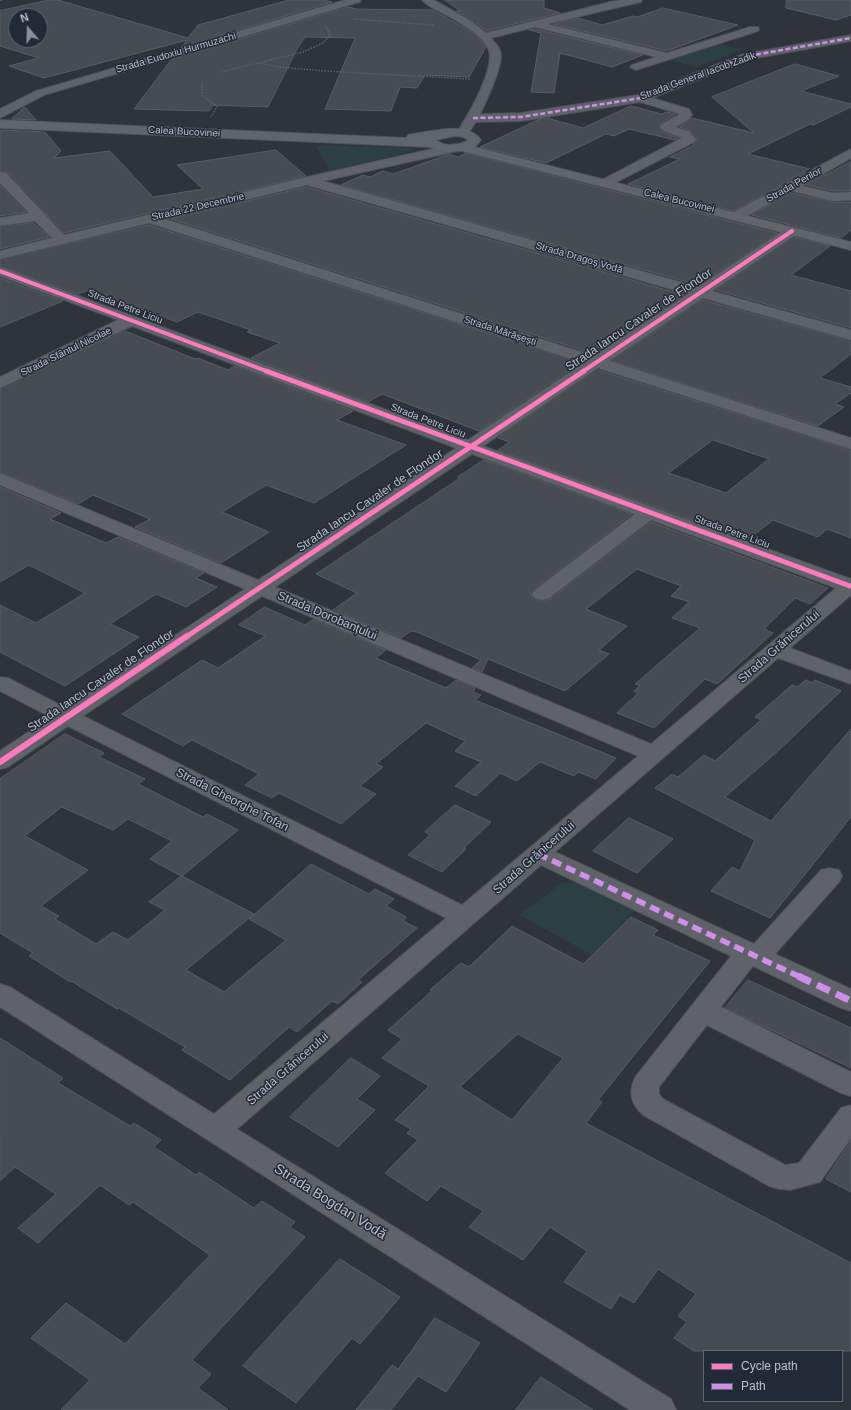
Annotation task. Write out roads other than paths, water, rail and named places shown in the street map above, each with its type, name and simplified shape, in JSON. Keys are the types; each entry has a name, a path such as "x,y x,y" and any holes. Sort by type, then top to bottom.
{"main road":[{"name":"Calea Bucovinei","path":"0,124 367,141 433,142 607,183 851,246"},
{"path":"433,142 448,132 461,133"},
{"name":"Calea Bucovinei","path":"461,133 475,139 506,158"},
{"path":"458,148 472,144 475,139"}],"street":[{"name":"Strada Eudoxiu Hurmuzachi","path":"0,104 66,81 342,0"},
{"name":"Strada Eudoxiu Hurmuzachi","path":"0,114 40,93 356,0"},
{"path":"427,0 484,36 494,50 496,56 489,80 473,118 461,133"},
{"path":"484,36 610,5 637,0"},
{"path":"536,24 669,56"},
{"path":"636,67 754,29"},
{"name":"Strada General Iacob Zadik","path":"473,118 522,118 641,98 748,56 851,38"},
{"path":"607,183 690,139 687,135 670,130 666,127 684,117 686,115 685,112 641,98"},
{"path":"473,118 475,139"},
{"name":"Strada 22 Decembrie","path":"395,162 433,142"},
{"name":"Strada 22 Decembrie","path":"0,255 307,181 458,148"},
{"name":"Strada Perilor","path":"737,216 851,153"},
{"path":"1,176 61,240"},
{"name":"Strada Dragoș Vodă","path":"307,181 851,335"},
{"path":"791,186 833,197 851,196"},
{"path":"0,222 38,216"},
{"name":"Strada Mărășești","path":"150,219 851,444"},
{"name":"Strada Iancu Cavaler de Flondor","path":"0,762 792,231"},
{"name":"Strada Petre Liciu","path":"0,271 470,447 851,585"},
{"name":"Strada Sfântul Nicolae","path":"0,383 131,320"},
{"name":"Strada Dorobanțului","path":"0,478 654,754"},
{"path":"542,594 649,512"},
{"name":"Strada Grănicerului","path":"216,1130 851,585"},
{"path":"775,650 851,678"},
{"name":"Strada Gheorghe Tofan","path":"0,683 465,917"},
{"path":"538,854 851,1001"},
{"path":"830,876 753,955 704,1011 646,1084 644,1092 646,1101 653,1108 780,1177 790,1178 809,1173 851,1116"},
{"name":"Strada Bogdan Vodă","path":"0,994 659,1410"},
{"path":"704,1011 851,1085"}]}
